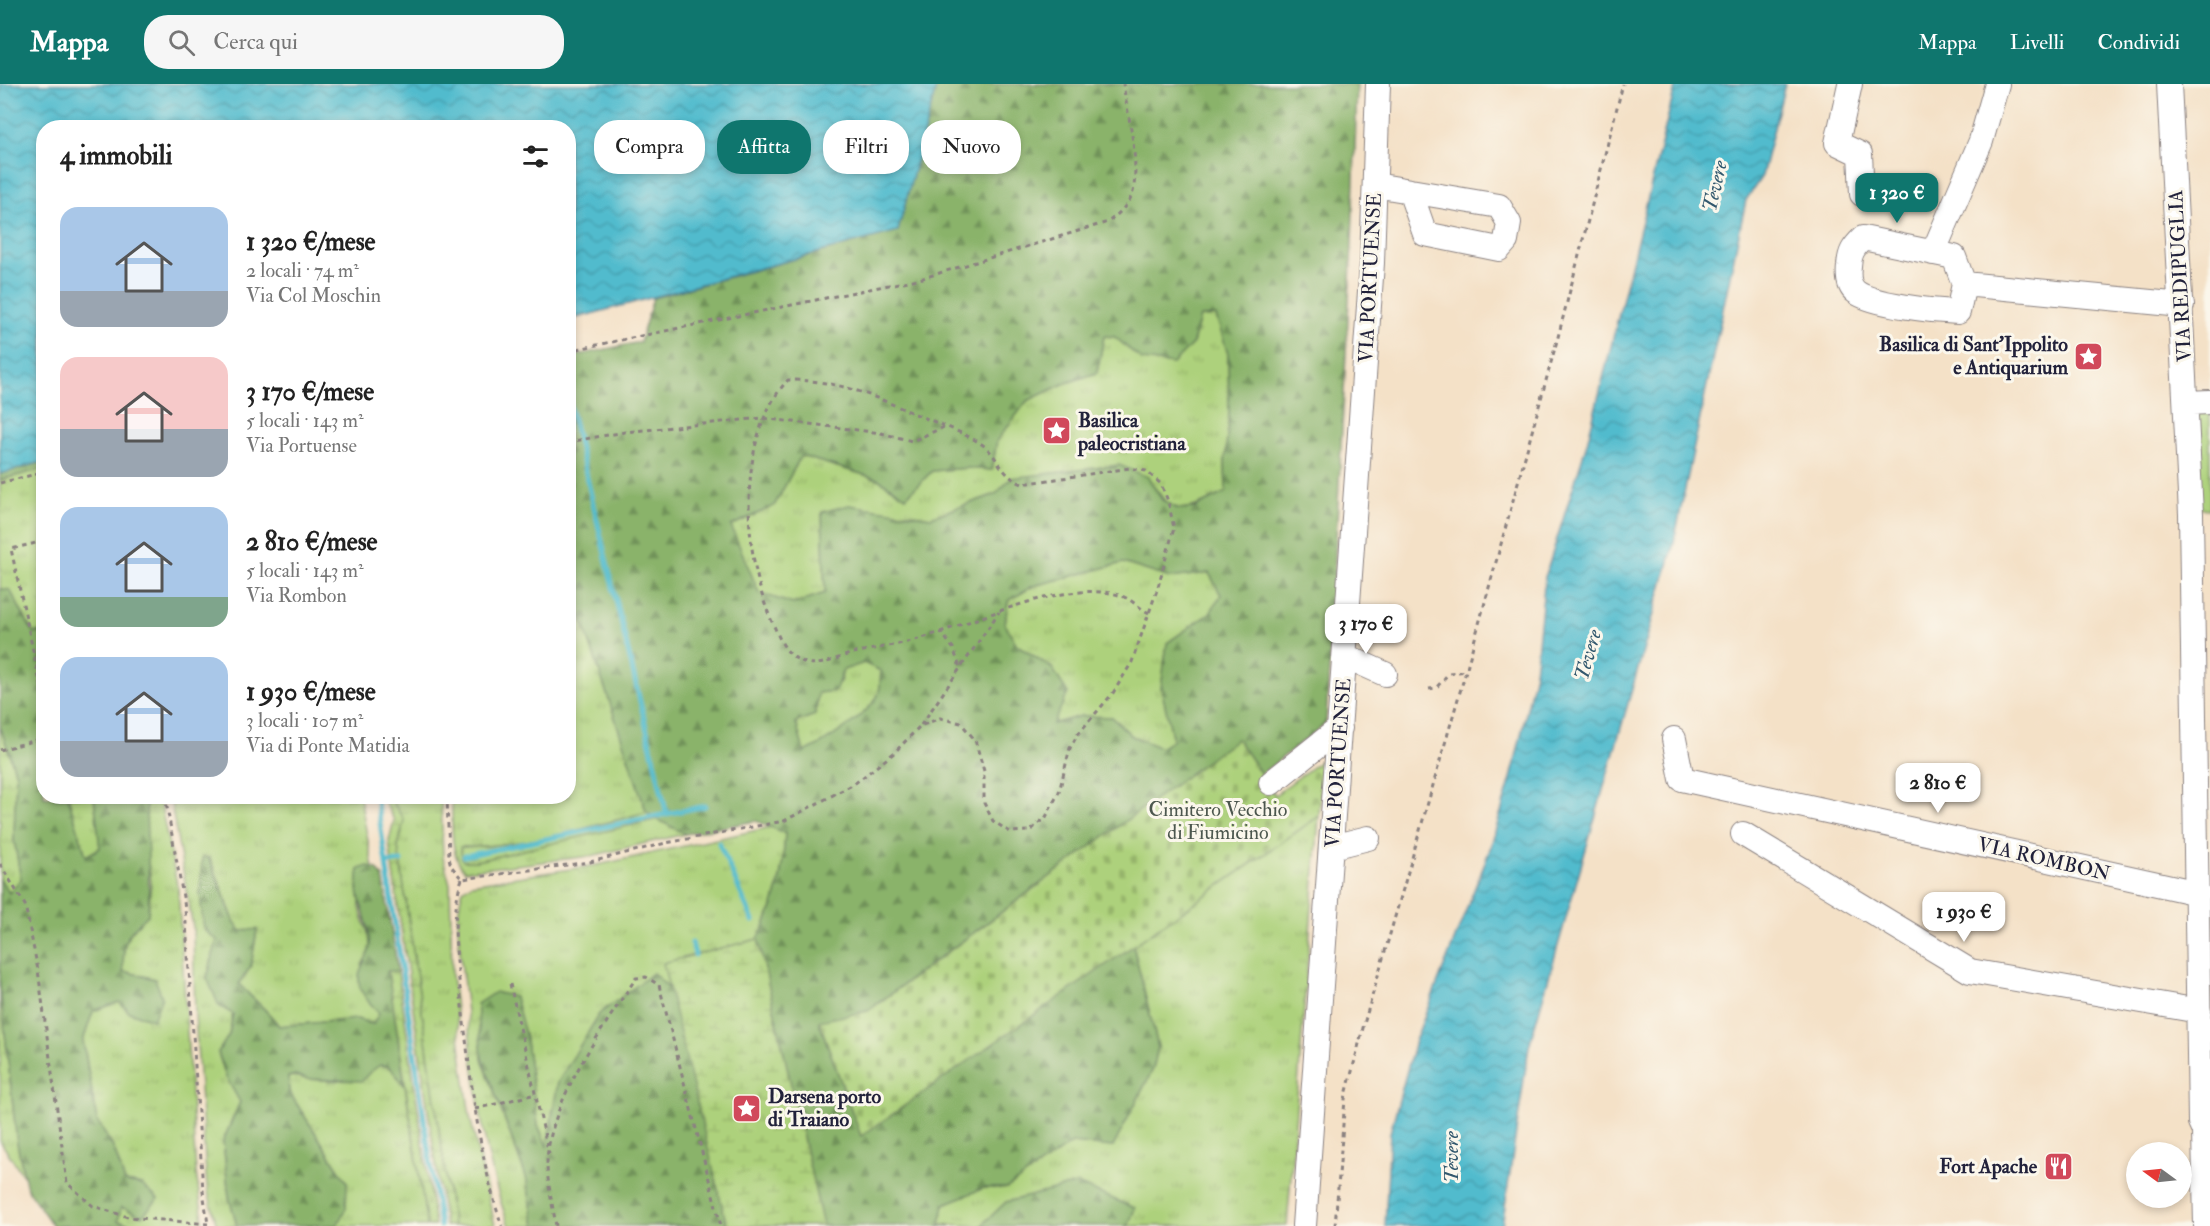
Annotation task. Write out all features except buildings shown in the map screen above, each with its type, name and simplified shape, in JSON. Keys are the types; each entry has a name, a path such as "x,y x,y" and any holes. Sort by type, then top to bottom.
{"street":[{"path":"1850,84 1837,143 1860,154 1862,194"},
{"path":"1934,253 1981,141 1997,84"},
{"name":"VIA REDIPUGLIA","path":"2169,84 2182,305 2198,403 2199,1011 2205,1082 2207,1219"},
{"name":"VIA PORTUENSE","path":"1304,1226 1383,87"},
{"path":"1375,185 1410,191"},
{"path":"1863,238 1954,257 1964,284 1958,312 1929,310 1872,299 1855,292 1848,279 1850,251 1863,238"},
{"path":"1964,284 2182,305"},
{"path":"1345,656 1385,674"},
{"path":"1270,783 1340,728"},
{"name":"VIA ROMBON","path":"1674,739 1682,778 2198,893"},
{"path":"1743,834 1970,971 2199,1011"},
{"path":"1332,847 1368,838"}],"path":[{"path":"576,349 923,278 1108,222 1122,212 1135,188 1133,146 1123,84"},
{"path":"1335,1226 1345,1100 1364,1024 1466,671 1558,337 1623,84"},
{"path":"920,726 940,718 951,719 969,730 975,740 984,771 987,813 1000,828 1010,832 1030,831 1046,817 1059,792 1070,748 1078,734 1113,693 1132,662 1149,613 1174,528 1161,484 1146,471 1130,468 1022,484 1002,471 981,444 946,427 851,387 815,380 788,380 773,395 762,418 748,506 749,539 768,614 784,649 800,661 818,665 848,655 916,640 999,612 1072,592 1096,592 1123,596 1149,613"},
{"path":"576,441 625,432 762,418 882,433 912,441 946,427"},
{"path":"0,483 36,474"},
{"path":"36,543 11,549 36,664"},
{"path":"462,879 590,862 666,843 784,821 854,784 894,753 920,726 961,670 999,612"},
{"path":"940,631 952,648 961,670"},
{"path":"1429,689 1436,688 1449,673 1466,671"},
{"path":"0,750 36,740"},
{"path":"0,864 25,904 38,970 67,1183 93,1206 128,1217 209,1225 203,1191 184,908 166,804"},
{"path":"447,804 449,858 451,866 462,879"},
{"path":"462,879 457,899 458,971 481,1146 502,1226"},
{"path":"556,1226 547,1166 557,1113 591,1047 636,978 646,977 659,985 721,1226"},
{"path":"510,984 549,1155"},
{"path":"475,1109 536,1094"}],"green space":[{"path":"937,84 1357,84 1352,244 1326,723 1261,774 1237,739 867,1011 819,1022 861,1136 1133,945 1158,1047 1153,1069 1113,1147 1072,1143 1007,1188 984,1188 944,1204 940,1224 951,1226 823,1226 758,939 778,888 785,833 756,821 685,834 647,814 576,602 576,355 640,342 653,298 898,231 921,144 921,174 1021,174 1021,120 927,120","holes":["1216,316 1228,354 1229,414 1225,462 1226,492 1194,508 1178,509 1162,500 1148,477 1119,465 1011,478 996,494 931,517 849,505 822,512 825,593 793,604 759,593 731,526 774,506 801,456 878,479 906,497 932,471 967,468 992,470 997,440 1027,401 1063,384 1097,373 1104,336 1115,337 1142,360 1173,364 1193,343 1200,317","1123,563 1170,578 1209,573 1221,595 1210,613 1167,643 1161,688 1173,740 1161,748 1132,736 1112,717 1081,716 1053,724 1068,693 1052,668 1017,645 1005,624 1008,601 1033,586","864,663 881,671 880,687 873,703 845,728 804,752 796,722 815,715 818,693 835,691 843,670"]},
{"path":"1216,316 1228,354 1229,414 1225,462 1226,492 1190,508 1181,508 1165,501 1148,477 1011,478 996,494 931,517 909,513 822,512 825,593 793,604 759,593 730,526 774,506 801,456 878,479 906,497 932,471 967,468 992,470 997,440 1027,401 1063,384 1097,373 1104,336 1115,337 1142,360 1193,343 1200,317"},
{"path":"2210,407 2210,509 2199,508 2195,408"},
{"path":"36,464 36,471 0,480 0,474"},
{"path":"36,471 36,632 33,633 10,590 0,589 0,480"},
{"path":"1123,563 1170,578 1209,573 1221,595 1210,613 1167,643 1162,688 1173,740 1160,748 1132,736 1112,717 1081,716 1052,724 1052,668 1017,645 1005,624 1008,601 1033,586"},
{"path":"0,589 10,590 33,633 36,632 36,804 70,804 86,856 100,848 95,804 146,804 148,915 134,928 127,939 123,971 155,979 162,997 153,1020 129,1012 119,1002 93,1011 83,1041 97,1121 114,1149 125,1182 142,1185 158,1199 142,1216 121,1207 118,1221 138,1226 53,1226 27,1189 17,1143 0,987 0,879 9,893 21,879 14,840 16,774 0,726"},
{"path":"576,602 647,812 531,840 461,847 463,861 476,861 658,819 685,834 591,856 465,871 456,856 452,804 576,804"},
{"path":"864,663 881,671 879,693 873,703 845,728 804,753 796,722 815,715 818,693 840,682 843,670"},
{"path":"0,726 16,774 14,840 21,879 9,893 0,879"},
{"name":"Cimitero Vecchio di Fiumicino","path":"1237,739 1275,795 1323,759 1319,816 861,1136 819,1021 868,1011"},
{"path":"70,804 95,804 100,848 86,856"},
{"path":"144,804 160,804 178,889 196,1173 204,1226 138,1226 118,1221 121,1207 142,1185 125,1182 114,1149 97,1121 83,1041 93,1011 120,1002 129,1012 154,979 123,971 127,939 134,928 148,915 151,882 146,849"},
{"path":"171,804 361,804 373,868 368,866 361,892 360,907 370,943 367,957 362,965 365,997 379,1013 374,1024 357,1019 279,1026 239,984 251,966 257,930 241,931 234,921 210,858 217,940 207,978 233,1013 229,1035 218,1053 226,1077 240,1102 223,1141 229,1197 237,1226 217,1226 207,1188 195,1015 193,927"},
{"path":"386,804 394,804 404,820 398,847 453,1226 445,1226 393,872 389,841 394,820"},
{"path":"392,804 441,804 443,858 450,884 452,975 461,1053 470,1117 495,1226 453,1226 398,847 402,832"},
{"path":"647,812 658,819 476,861 463,861 460,847 531,840"},
{"path":"1319,816 1287,1226 1128,1226 1135,1208 1006,1202 981,1226 940,1224 944,1204 984,1188 1007,1188 1072,1143 1113,1147 1153,1069 1158,1047 1133,945"},
{"path":"771,827 785,833 783,862 774,901 758,939 664,963 671,990 653,973 558,1082 547,1147 538,1125 525,1034 482,1059 526,1177 535,1226 509,1226 491,1168 479,1108 459,938 460,901 463,890 471,884 598,865"},
{"path":"202,857 209,858 234,921 241,931 257,929 251,966 239,984 279,1026 357,1019 373,1024 379,1013 364,995 359,982 370,942 358,890 359,869 368,866 377,869 383,877 398,972 388,971 405,1086 390,1067 380,1065 362,1081 307,1079 295,1075 288,1077 289,1092 347,1182 346,1208 337,1225 237,1226 229,1197 223,1141 240,1102 226,1077 218,1052 229,1035 233,1014 219,1006 207,978 217,940 204,930 200,895"},
{"name":"Darsena porto di Traiano","path":"758,939 823,1226 727,1226 663,963"},
{"path":"388,971 398,972 435,1226 427,1226"},
{"path":"653,973 671,990 727,1226 535,1226 526,1177 482,1058 477,1004 495,992 515,997 525,1034 538,1125 547,1146 558,1082 599,1014"},
{"path":"0,987 17,1143 24,1177 0,1141"},
{"path":"380,1065 390,1067 405,1086 427,1226 329,1226 337,1224 347,1182 289,1092 288,1077 345,1080 362,1075"},
{"path":"1077,1184 1135,1208 1128,1226 981,1226 1006,1202"}],"water":[{"path":"0,84 937,84 927,120 921,120 921,144 898,231 576,318 576,120 36,120 36,464 0,474"},
{"name":"Tevere","path":"1676,84 1785,84 1762,176 1746,200 1672,551 1529,1046 1502,1226 1385,1226 1390,1133 1415,1041 1490,849 1512,775 1535,673 1545,577 1587,443"}],"waterway":[{"path":"576,432 667,815"},
{"path":"377,804 440,1226"},
{"path":"464,856 705,806"},
{"path":"719,843 753,921"},
{"path":"388,863 401,861"},
{"path":"692,943 695,955"}],"place":[{"name":"Basilica di Sant'Ippolito e Antiquarium","path":"2089,356"},
{"name":"Basilica paleocristiana","path":"1057,431"},
{"name":"Darsena porto di Traiano","path":"747,1108"},
{"name":"Fort Apache","path":"2058,1166"}]}
